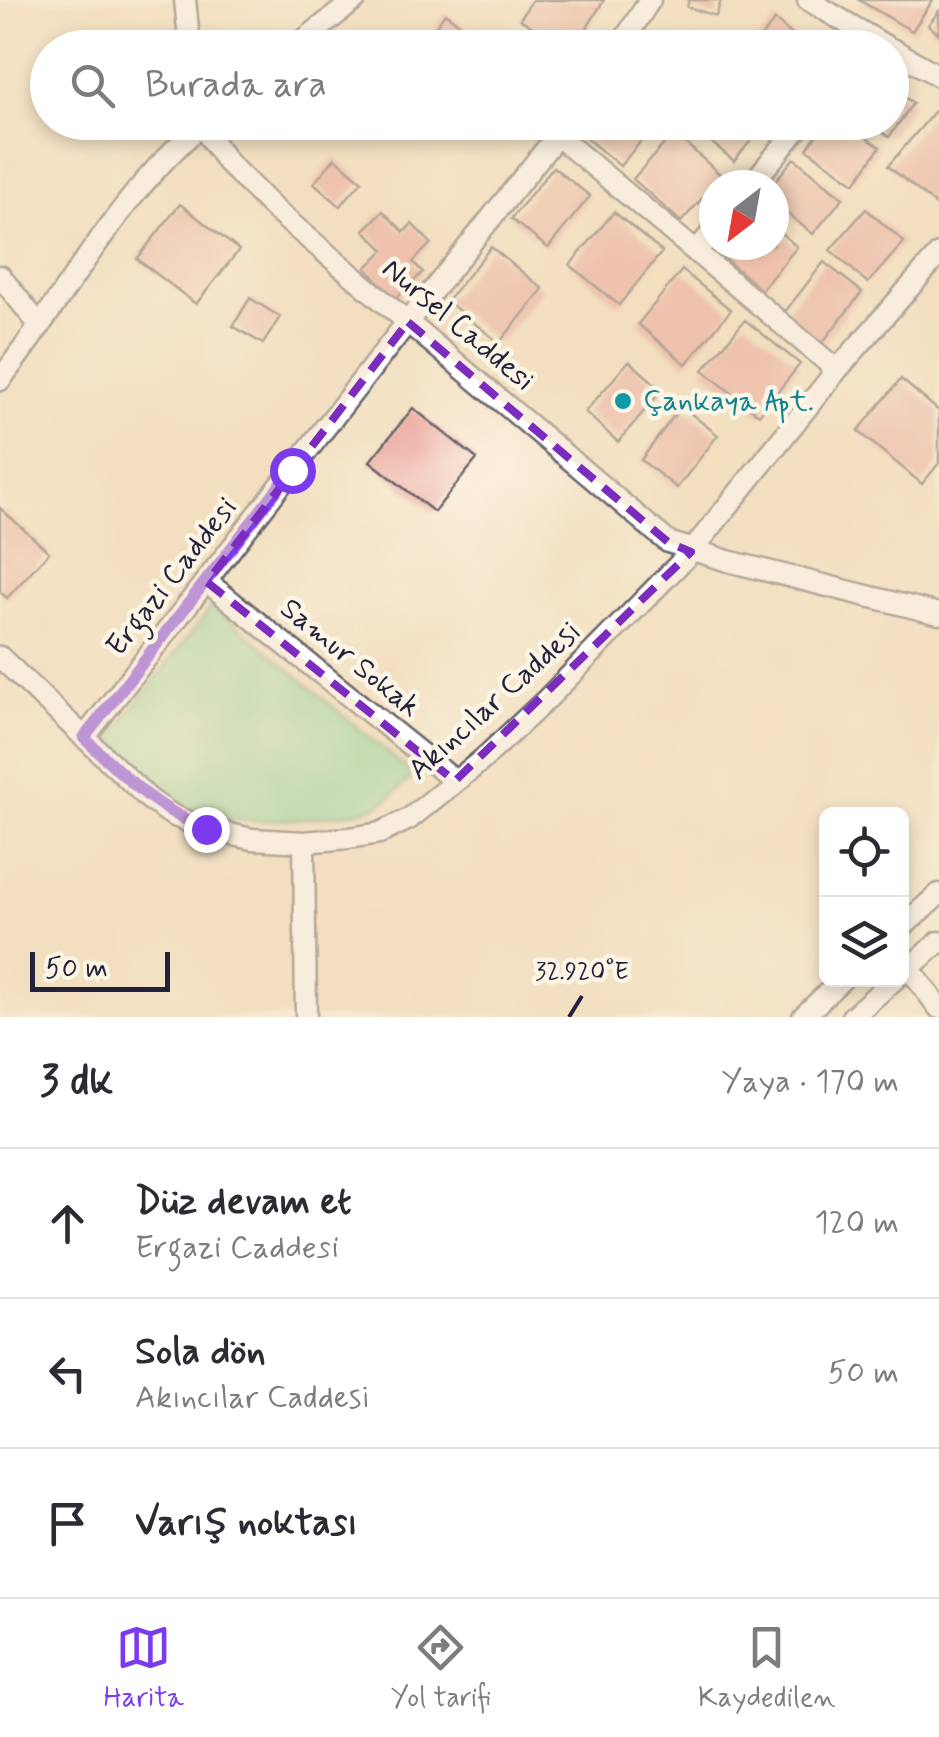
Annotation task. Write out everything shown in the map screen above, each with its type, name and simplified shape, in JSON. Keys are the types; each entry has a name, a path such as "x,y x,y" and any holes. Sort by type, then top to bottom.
{"street":[{"path":"184,0 188,30"},
{"path":"316,30 354,0"},
{"path":"630,30 650,0"},
{"path":"808,0 855,30"},
{"path":"909,61 939,76"},
{"path":"0,380 126,202 185,140"},
{"name":"Nursel Caddesi","path":"212,140 228,162 275,210 668,542 691,552"},
{"name":"Ergazi Caddesi","path":"84,738 555,140"},
{"path":"574,140 696,252 837,370"},
{"path":"764,170 788,140"},
{"path":"696,252 699,248"},
{"name":"Akıncılar Caddesi","path":"0,657 149,799 172,815 206,829 252,839 304,842 380,833 408,819 547,700 691,552 837,370 939,254"},
{"path":"0,276 40,326"},
{"path":"691,552 939,614"},
{"name":"Samur Sokak","path":"207,582 455,781"},
{"path":"304,842 306,1017"},
{"path":"909,920 939,894"},
{"path":"909,968 939,942"},
{"path":"909,980 939,1008"},
{"path":"803,1017 835,987"},
{"path":"852,1017 887,987"}],"highlighted area":[{"path":"408,322 668,542 691,552 455,781 207,582"}],"green space":[{"path":"213,605 414,775 379,805 343,814 291,819 219,819 190,809 165,792 109,738"}],"building":[{"path":"532,0 604,0 586,30 537,30 520,19"},
{"path":"689,0 721,0 716,16 687,7"},
{"path":"859,0 933,0 912,31"},
{"path":"939,11 939,34 928,25"},
{"path":"445,13 468,30 433,30"},
{"path":"775,20 786,30 767,30"},
{"path":"935,111 939,114 936,205 888,166"},
{"path":"588,140 642,140 620,166"},
{"path":"668,140 682,140 715,170 699,170 699,202 681,222 633,179"},
{"path":"708,140 751,140 734,161"},
{"path":"813,140 870,140 880,147 855,183 807,149"},
{"path":"335,158 362,181 340,206 314,183"},
{"path":"794,158 843,198 813,234 789,215 789,170 784,170"},
{"path":"553,167 590,196 548,248 511,219"},
{"path":"180,204 239,250 196,304 137,259"},
{"path":"866,209 904,242 868,283 830,250"},
{"path":"383,211 404,232 412,224 431,243 413,262 423,272 395,299 366,268 384,250 364,230"},
{"path":"614,212 662,252 619,305 570,265"},
{"path":"789,240 797,247 789,257"},
{"path":"491,247 543,289 499,343 447,301"},
{"path":"726,260 786,260 761,290"},
{"path":"824,262 862,292 822,343 784,313"},
{"path":"682,270 731,310 686,364 638,324"},
{"path":"250,298 280,317 263,344 233,326"},
{"path":"745,320 800,364 759,415 703,370"},
{"name":"Çankaya Apt.","path":"629,361 662,390 618,442 585,412"},
{"path":"901,379 939,411 939,463 922,484 858,431"},
{"path":"681,406 718,435 677,488 641,460"},
{"path":"413,408 477,459 434,512 370,461"},
{"path":"0,508 49,552 7,598 0,592"}],"place":[{"name":"Çankaya Apt.","path":"623,401"}],"route":[{"path":"206,829 172,815 149,799 84,738 292,470"}]}
